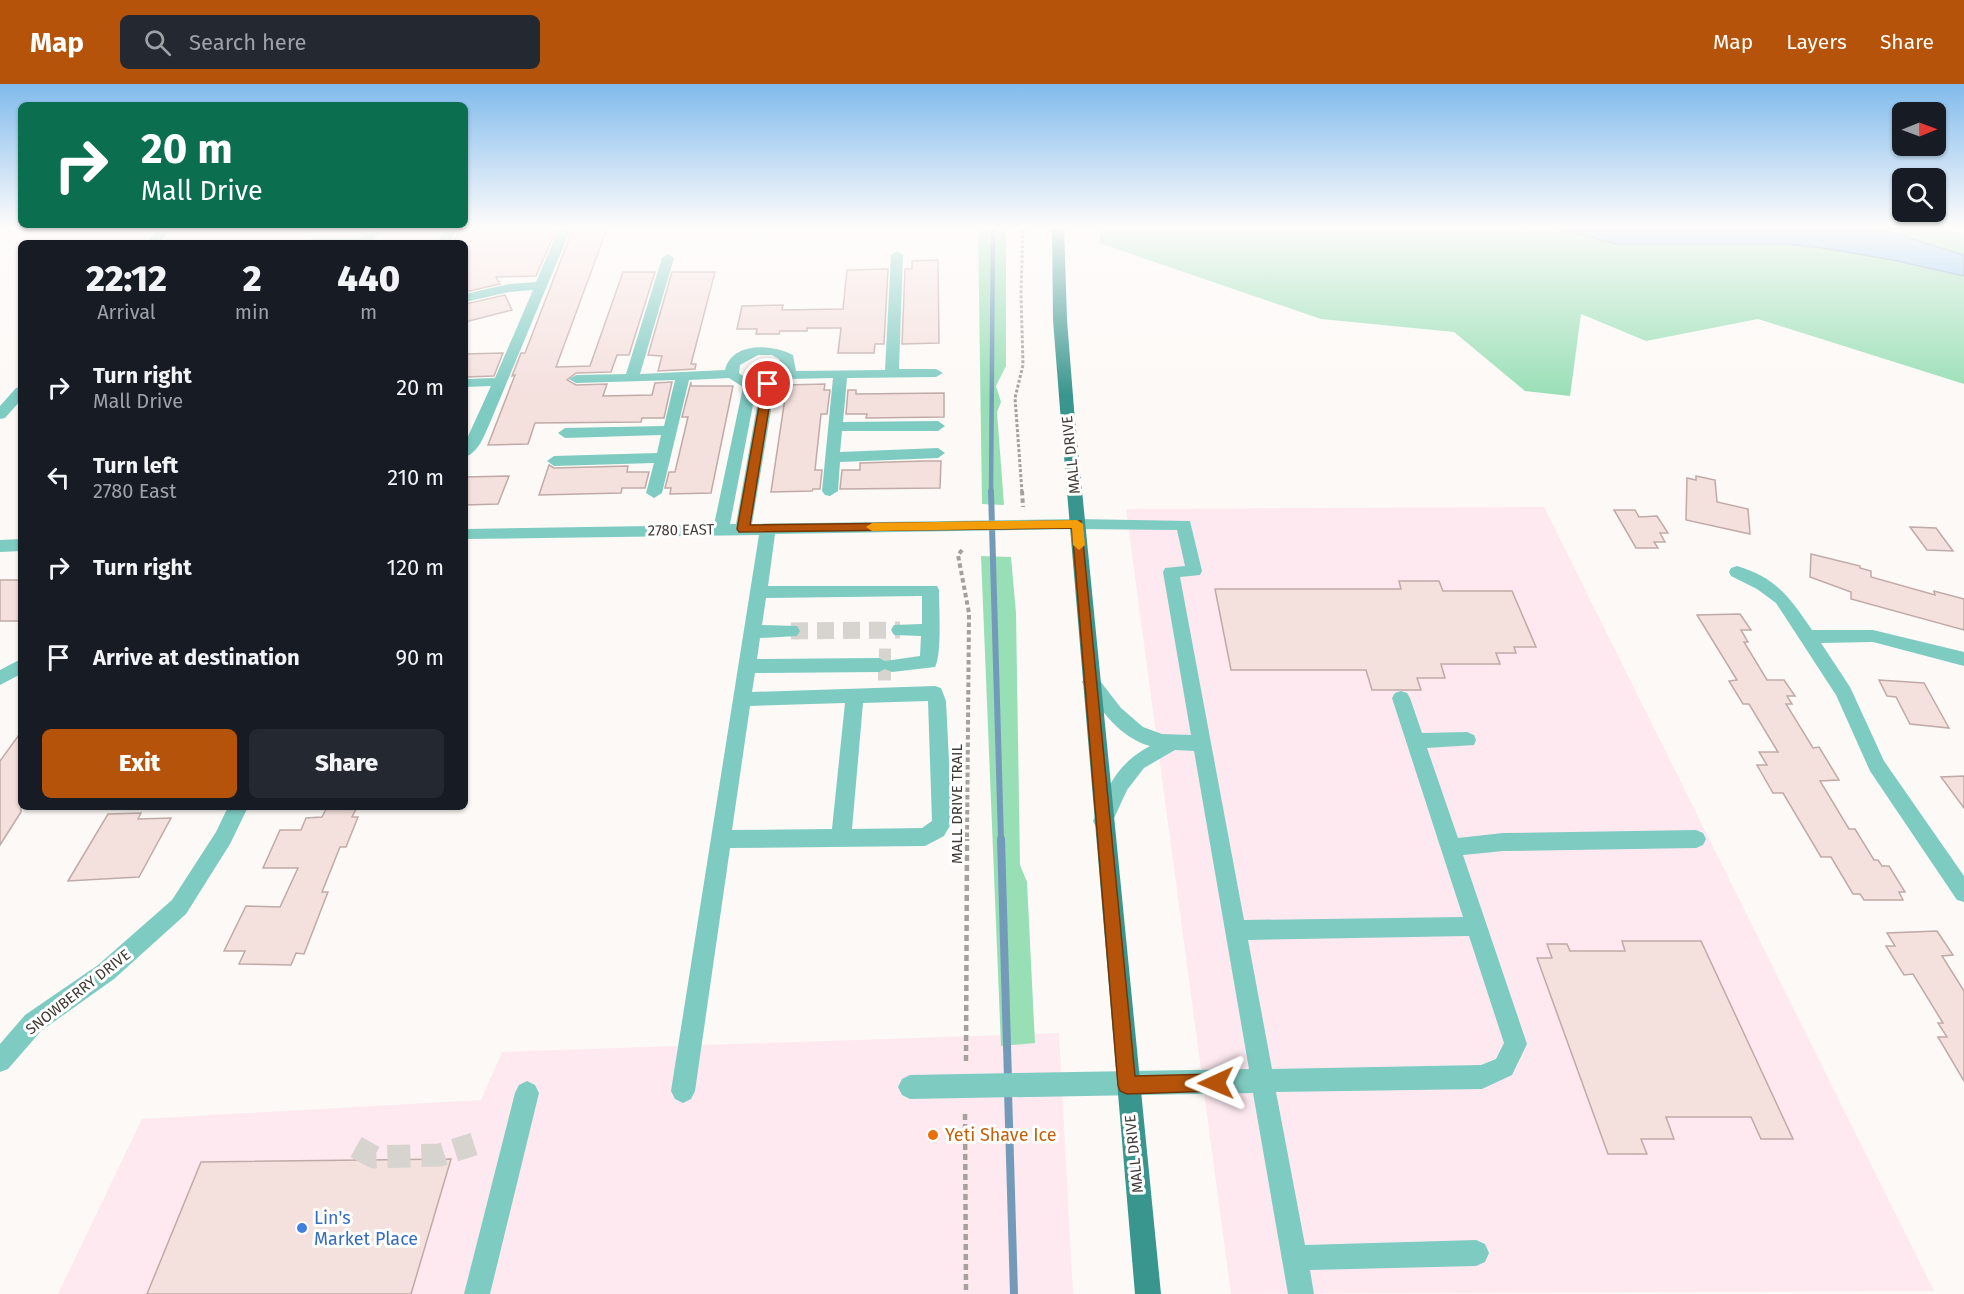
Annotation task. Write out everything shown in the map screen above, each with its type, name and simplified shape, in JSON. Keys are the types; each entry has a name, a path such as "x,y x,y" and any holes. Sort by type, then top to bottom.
{"main road":[{"name":"MALL DRIVE","path":"1059,282 1060,320 1103,821 1148,1294"}],"street":[{"path":"632,378 661,282"},
{"path":"892,373 896,282"},
{"path":"468,297 509,288 542,285 482,425 468,449"},
{"path":"732,374 732,369 739,358 747,354 774,351 788,358 790,369 786,375"},
{"path":"830,491 841,373"},
{"path":"576,379 683,378 732,374 742,382 768,384 786,375 936,373"},
{"path":"654,493 683,378"},
{"path":"468,383 499,382"},
{"path":"721,530 750,384"},
{"path":"743,529 768,384"},
{"path":"0,415 18,394"},
{"path":"835,427 938,426"},
{"path":"565,433 670,430"},
{"path":"833,456 938,453"},
{"path":"554,461 663,458"},
{"name":"2780 EAST","path":"468,534 1077,524 1184,525 1194,571 1171,572 1202,743"},
{"path":"682,1091 768,529"},
{"path":"0,546 18,545"},
{"path":"1737,572 1763,585 1782,599 1844,692 1877,765 1964,893"},
{"path":"747,666 779,666 791,673 929,662 931,590 758,592"},
{"path":"900,630 931,630"},
{"path":"752,632 791,631"},
{"path":"1808,637 1874,636 1964,660"},
{"path":"0,678 18,668"},
{"path":"1091,682 1118,718 1138,735 1170,744 1202,743 1301,1294"},
{"path":"721,839 925,837 937,831 942,822 935,693 742,699"},
{"path":"841,838 855,696"},
{"path":"910,1087 1482,1077 1504,1067 1516,1044 1401,698"},
{"path":"1416,741 1467,740"},
{"path":"1103,821 1119,785 1137,762 1170,744"},
{"name":"SNOWBERRY DRIVE","path":"0,1061 33,1023 106,972 179,907 223,838 237,810"},
{"path":"1451,848 1503,842 1696,839"},
{"path":"1235,930 1477,926"},
{"path":"477,1294 527,1094"},
{"path":"1294,1258 1476,1253"}],"path":[{"path":"1021,282 1023,365 1015,398 1023,507"},
{"name":"MALL DRIVE TRAIL","path":"962,550 958,555 969,613 970,690 966,1061"},
{"path":"965,1114 966,1294"}],"shaded area":[{"path":"1544,507 1934,1291 1231,1294 1126,509"},
{"path":"1059,1033 1073,1294 58,1294 142,1119 481,1100 502,1052"}],"green space":[{"path":"979,282 1006,282 1006,366 996,386 1001,402 997,412 1004,505 982,504"},
{"path":"1214,282 1964,282 1964,384 1758,319 1646,341 1581,314 1570,396 1525,391 1454,332 1321,319"},
{"path":"981,556 1011,557 1016,613 1020,865 1027,882 1035,1043 1001,1046"}],"building":[{"path":"468,282 500,284 468,291"},
{"path":"552,282 587,282 556,367 590,366 619,282 652,282 629,355 617,355 611,372 576,373 567,380 576,385 607,384 603,396 652,395 655,383 672,382 664,418 642,418 641,422 535,423 528,444 488,445 521,353 525,353"},
{"path":"669,282 712,282 691,364 696,364 695,369 658,371 662,356 648,355"},
{"path":"846,282 887,282 884,344 875,344 874,353 838,353 841,328 807,328 807,331 780,331 779,334 756,334 757,329 737,329 742,306 783,305 782,310 843,309"},
{"path":"904,282 938,282 939,343 902,344"},
{"path":"505,295 512,310 468,321 468,303"},
{"path":"503,353 494,376 468,377 468,354"},
{"path":"691,382 691,386 733,386 711,493 670,494 671,488 665,488 669,472 675,472 688,417 682,417"},
{"path":"825,384 824,390 830,390 827,414 821,414 815,470 822,470 820,489 771,492 787,385"},
{"path":"848,390 856,390 856,394 944,393 944,417 866,418 867,414 846,414"},
{"path":"941,461 940,488 840,489 842,470 860,470 860,463"},
{"path":"549,465 554,468 628,466 627,472 649,472 645,488 622,488 621,493 539,495"},
{"path":"509,476 498,504 468,505 468,477"},
{"path":"1696,476 1715,480 1717,502 1748,509 1750,534 1686,520 1687,478 1696,480"},
{"path":"1614,510 1635,510 1639,517 1657,516 1668,533 1660,533 1665,542 1654,542 1658,548 1636,548"},
{"path":"1910,527 1936,528 1953,551 1927,550"},
{"path":"1811,554 1860,566 1860,568 1871,571 1871,577 1935,595 1934,591 1964,599 1964,630 1851,599 1851,592 1810,577"},
{"path":"0,580 18,580 18,621 0,621"},
{"path":"1399,581 1439,581 1443,591 1512,591 1536,647 1514,647 1516,653 1496,653 1500,664 1441,664 1445,678 1417,678 1421,690 1372,690 1366,670 1231,670 1215,589 1401,589"},
{"path":"1740,614 1751,630 1741,630 1748,642 1744,642 1767,680 1784,680 1795,696 1787,696 1792,704 1786,704 1813,748 1819,747 1839,780 1820,781 1849,829 1855,829 1874,860 1878,860 1882,866 1889,866 1905,892 1899,892 1903,900 1864,900 1860,894 1853,894 1831,857 1821,857 1783,793 1773,793 1757,765 1767,765 1759,752 1778,752 1749,704 1743,704 1729,681 1737,680 1697,615"},
{"path":"1879,680 1924,683 1949,728 1910,724 1896,697 1887,696"},
{"path":"18,736 18,810 21,812 0,845 0,761"},
{"path":"1964,776 1964,808 1941,777"},
{"path":"326,810 356,810 352,817 358,817 346,847 340,847 322,892 328,892 304,954 296,953 291,965 239,964 245,951 224,951 246,906 280,907 298,868 263,868 280,830 301,830 306,818 322,817"},
{"path":"141,813 138,819 171,818 139,877 68,881 108,814"},
{"path":"1937,931 1953,955 1942,956 1964,991 1964,1081 1938,1037 1947,1037 1938,1023 1943,1023 1913,974 1904,975 1886,946 1895,946 1887,933"},
{"path":"1622,941 1701,941 1793,1139 1761,1139 1751,1117 1666,1117 1674,1139 1641,1139 1647,1154 1608,1154 1537,958 1552,958 1547,944 1567,944 1570,951 1625,951"},
{"name":"Lin's Market Place","path":"451,1159 411,1294 147,1294 201,1162"}],"waterway":[{"path":"991,491 993,282"},
{"path":"991,491 1001,840"},
{"path":"1001,839 1008,1080"},
{"path":"1008,1091 1014,1294"}],"tunnel":[{"path":"791,631 900,630"},
{"path":"879,657 891,657"},
{"path":"878,672 891,672"},
{"path":"356,1147 374,1157 440,1155 474,1144"}],"slow traffic":[{"path":"872,527 1077,524 1079,545"}],"place":[{"name":"Yeti Shave Ice","path":"933,1135"},
{"name":"Lin's Market Place","path":"302,1228"}],"route":[{"path":"768,384 743,529 1077,524 1127,1085 1216,1083"}]}
